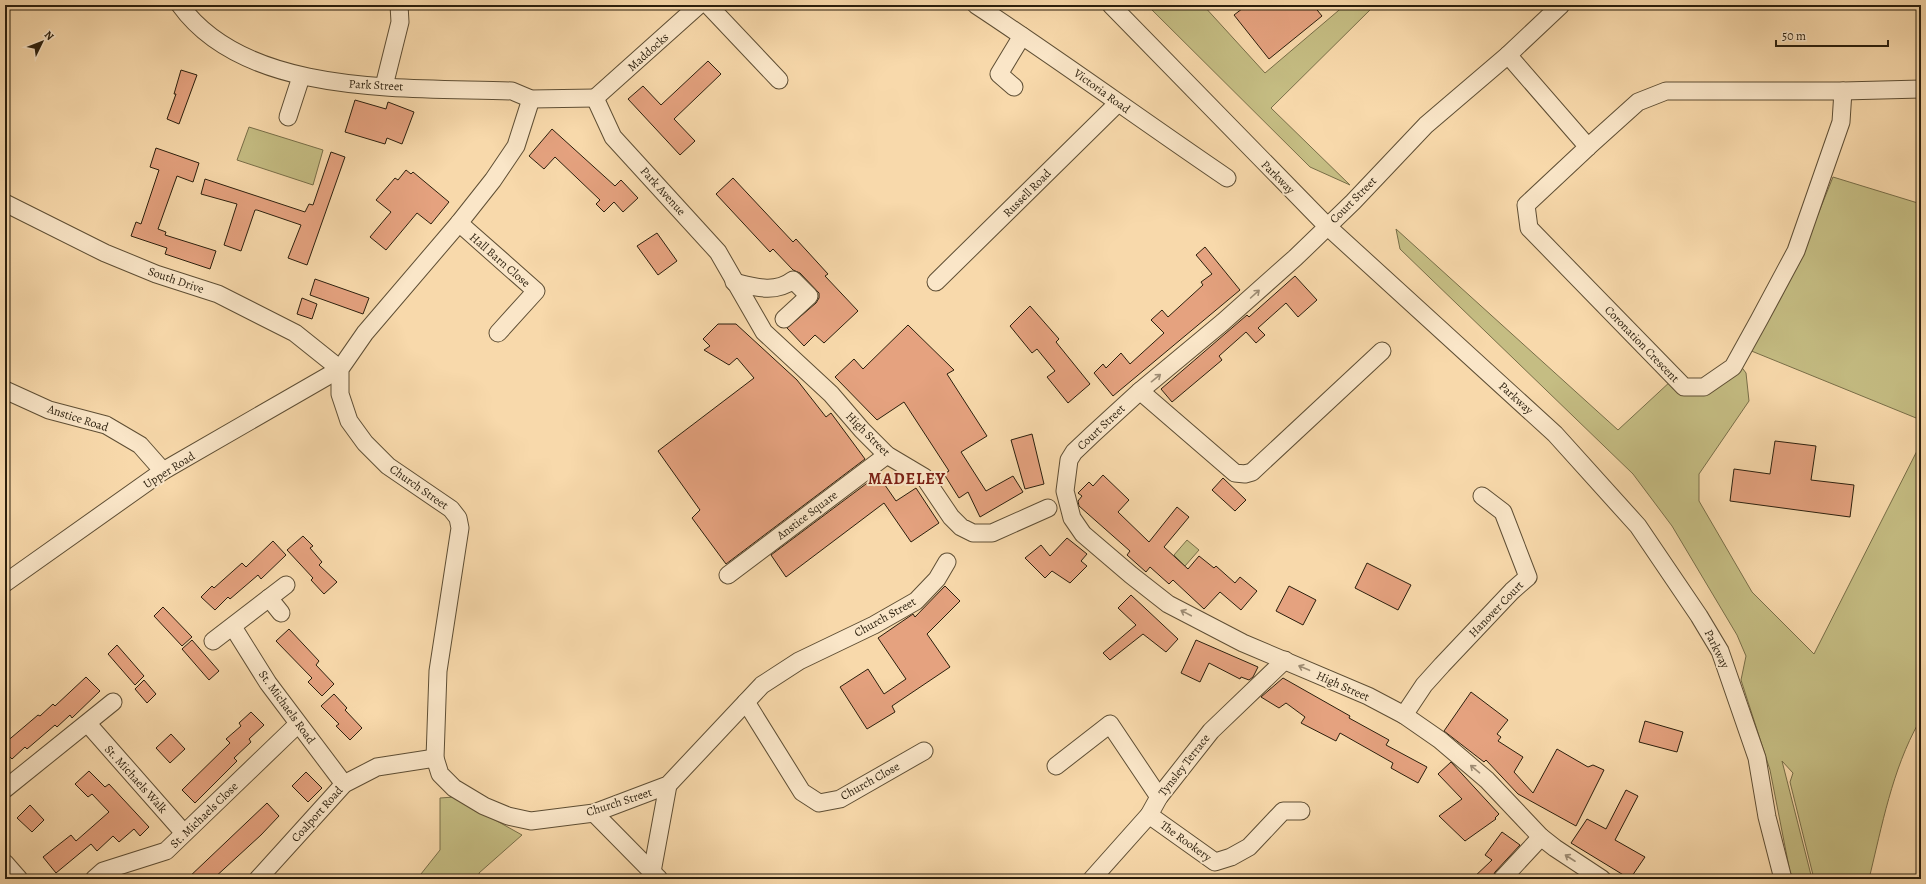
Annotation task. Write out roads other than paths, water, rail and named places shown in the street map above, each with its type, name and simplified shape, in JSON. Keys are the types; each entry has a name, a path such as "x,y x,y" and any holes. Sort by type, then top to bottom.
{"street":[{"name":"Park Street","path":"180,5 191,21 236,53 301,77 325,82 384,86 512,91 531,99 595,98"},
{"path":"384,86 400,22 399,5"},
{"name":"Maddocks","path":"595,98 700,5"},
{"path":"708,5 779,80"},
{"name":"Victoria Road","path":"976,5 1070,68 1227,178"},
{"name":"Parkway","path":"1111,5 1327,226 1555,434 1638,526 1699,616 1720,651 1757,758 1767,817 1783,879"},
{"name":"Court Street","path":"1065,491 1070,460 1074,452 1140,391 1224,322 1295,258 1353,202 1426,125 1508,55 1561,5"},
{"path":"1014,87 999,74 1022,36"},
{"path":"1508,55 1588,146"},
{"path":"288,117 301,77"},
{"name":"Coronation Crescent","path":"1844,91 1841,122 1796,251 1733,367 1704,387 1684,387 1529,228 1526,205 1588,146 1638,102 1666,91 1844,91 1921,89"},
{"name":"Park Avenue","path":"595,98 613,136 718,252 734,282"},
{"path":"340,369 365,333 459,223 516,146 531,99"},
{"name":"Russell Road","path":"936,282 1118,103"},
{"name":"South Drive","path":"5,203 105,253 156,274 218,294 295,333 340,369"},
{"name":"Hall Barn Close","path":"459,223 536,291 498,333"},
{"path":"734,282 760,288 776,288 786,285 793,280 810,296 784,319"},
{"name":"High Street","path":"734,282 764,332 831,394 862,430 887,455 924,477 951,517 961,527 973,533 992,532 1048,508 1051,498 1065,491 1071,515 1083,534 1168,604 1243,643 1368,696 1404,715 1440,740 1487,780 1541,837 1602,879"},
{"path":"1140,391 1235,473 1244,474 1252,472 1382,351"},
{"name":"Upper Road","path":"5,583 163,471 340,369"},
{"name":"Church Street","path":"340,369 340,394 349,421 365,444 388,466 451,510 458,518 460,528 438,671 435,758 440,774 454,788 484,806 508,816 531,821 594,813 668,786 762,685 799,661 874,625 916,601 938,579 947,562"},
{"name":"Anstice Road","path":"5,390 49,410 106,425 140,445 163,471"},
{"name":"Anstice Square","path":"728,575 887,455"},
{"name":"Hanover Court","path":"1404,715 1424,686 1442,664 1512,591 1528,577 1503,512 1482,496"},
{"path":"1048,508 1059,515 1071,515"},
{"path":"213,641 286,585"},
{"path":"269,598 281,613"},
{"name":"St. Michaels Road","path":"233,627 268,683 344,784"},
{"name":"Tynsley Terrace","path":"1092,879 1149,815 1159,797 1211,731 1285,660"},
{"path":"5,789 88,724 113,702"},
{"name":"Church Close","path":"746,702 802,792 819,803 840,799 924,751"},
{"name":"St. Michaels Walk","path":"88,724 184,833"},
{"name":"St. Michaels Close","path":"94,879 103,871 166,851 298,724"},
{"path":"1056,766 1110,724 1159,797"},
{"name":"Coalport Road","path":"258,879 344,784 377,766 435,758"},
{"name":"Church Street","path":"655,875 668,786"},
{"name":"The Rookery","path":"1149,815 1215,862 1231,857 1249,847 1283,811 1301,811"},
{"path":"594,813 655,875"},
{"path":"1502,879 1541,837"},
{"path":"5,864 19,879"}],"district":[{"name":"MADELEY","path":"907,479"}]}
